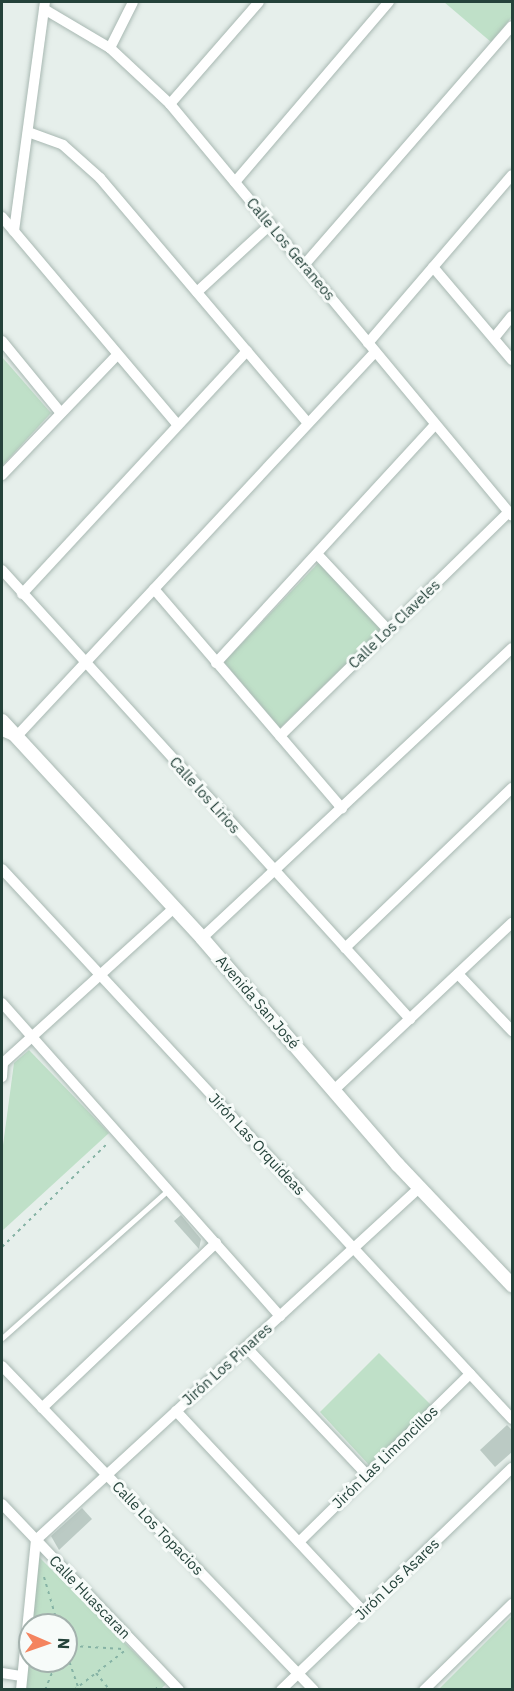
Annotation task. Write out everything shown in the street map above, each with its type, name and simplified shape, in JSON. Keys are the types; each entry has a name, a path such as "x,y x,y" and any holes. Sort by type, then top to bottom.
{"street":[{"path":"111,48 133,2"},
{"path":"170,104 259,2"},
{"path":"235,182 389,2"},
{"path":"14,231 45,5"},
{"name":"Calle Los Geraneos","path":"45,5 111,48 170,104 511,514"},
{"path":"305,264 513,27"},
{"path":"28,132 63,145 100,178 308,423"},
{"path":"2,731 16,737 308,423 372,347 433,267 513,175"},
{"path":"2,217 178,425"},
{"path":"196,292 271,224"},
{"path":"433,267 513,360"},
{"path":"494,338 513,316"},
{"path":"2,341 61,413"},
{"path":"22,594 247,351"},
{"path":"2,475 117,355"},
{"path":"216,663 435,425"},
{"name":"Calle Los Claveles","path":"280,736 511,514"},
{"path":"317,554 388,630"},
{"name":"Calle los Lirios","path":"2,570 410,1019"},
{"path":"154,589 342,808"},
{"path":"202,938 511,653"},
{"name":"Avenida San José","path":"2,722 202,938 419,1188 513,1285"},
{"path":"345,948 513,788"},
{"name":"Jirón Las Orquideas","path":"2,869 513,1419"},
{"path":"2,1077 2,1063 33,1038 174,908"},
{"path":"335,1089 513,923"},
{"path":"458,974 513,1031"},
{"path":"2,1003 280,1316"},
{"name":"Jirón Los Pinares","path":"36,1540 419,1188"},
{"path":"42,1408 216,1243"},
{"path":"246,1347 367,1475"},
{"name":"Calle Los Topacios","path":"2,1366 314,1689"},
{"name":"Jirón Las Limoncillos","path":"299,1542 470,1374"},
{"path":"176,1411 363,1611"},
{"name":"Jirón Los Asares","path":"281,1689 513,1468"},
{"name":"Calle Huascaran","path":"2,1504 172,1687"},
{"path":"21,1689 36,1540"},
{"path":"424,1689 513,1604"},
{"path":"2,1673 22,1676"}],"lane":[{"path":"2,1338 168,1190"}],"path":[{"path":"2,1247 118,1133"},
{"path":"43,1573 55,1613"},
{"path":"74,1689 128,1649 78,1646"},
{"path":"45,1689 52,1673"},
{"path":"73,1673 78,1687"},
{"path":"96,1673 110,1689"}],"green space":[{"path":"444,2 512,2 512,17 491,42"},
{"path":"2,357 51,413 2,466"},
{"path":"324,557 388,623 280,728 224,662"},
{"path":"29,1050 109,1133 2,1231 2,1153 14,1063"},
{"path":"379,1353 432,1406 369,1465 320,1412"},
{"path":"37,1555 166,1684 160,1690 22,1690 24,1673 78,1673 78,1613 31,1613"},
{"path":"512,1616 511,1689 439,1689"}],"building":[{"path":"181,1215 201,1239 199,1249 174,1221"},
{"path":"507,1425 513,1431 513,1451 495,1467 480,1450"},
{"path":"82,1508 92,1519 59,1550 51,1536"}]}
